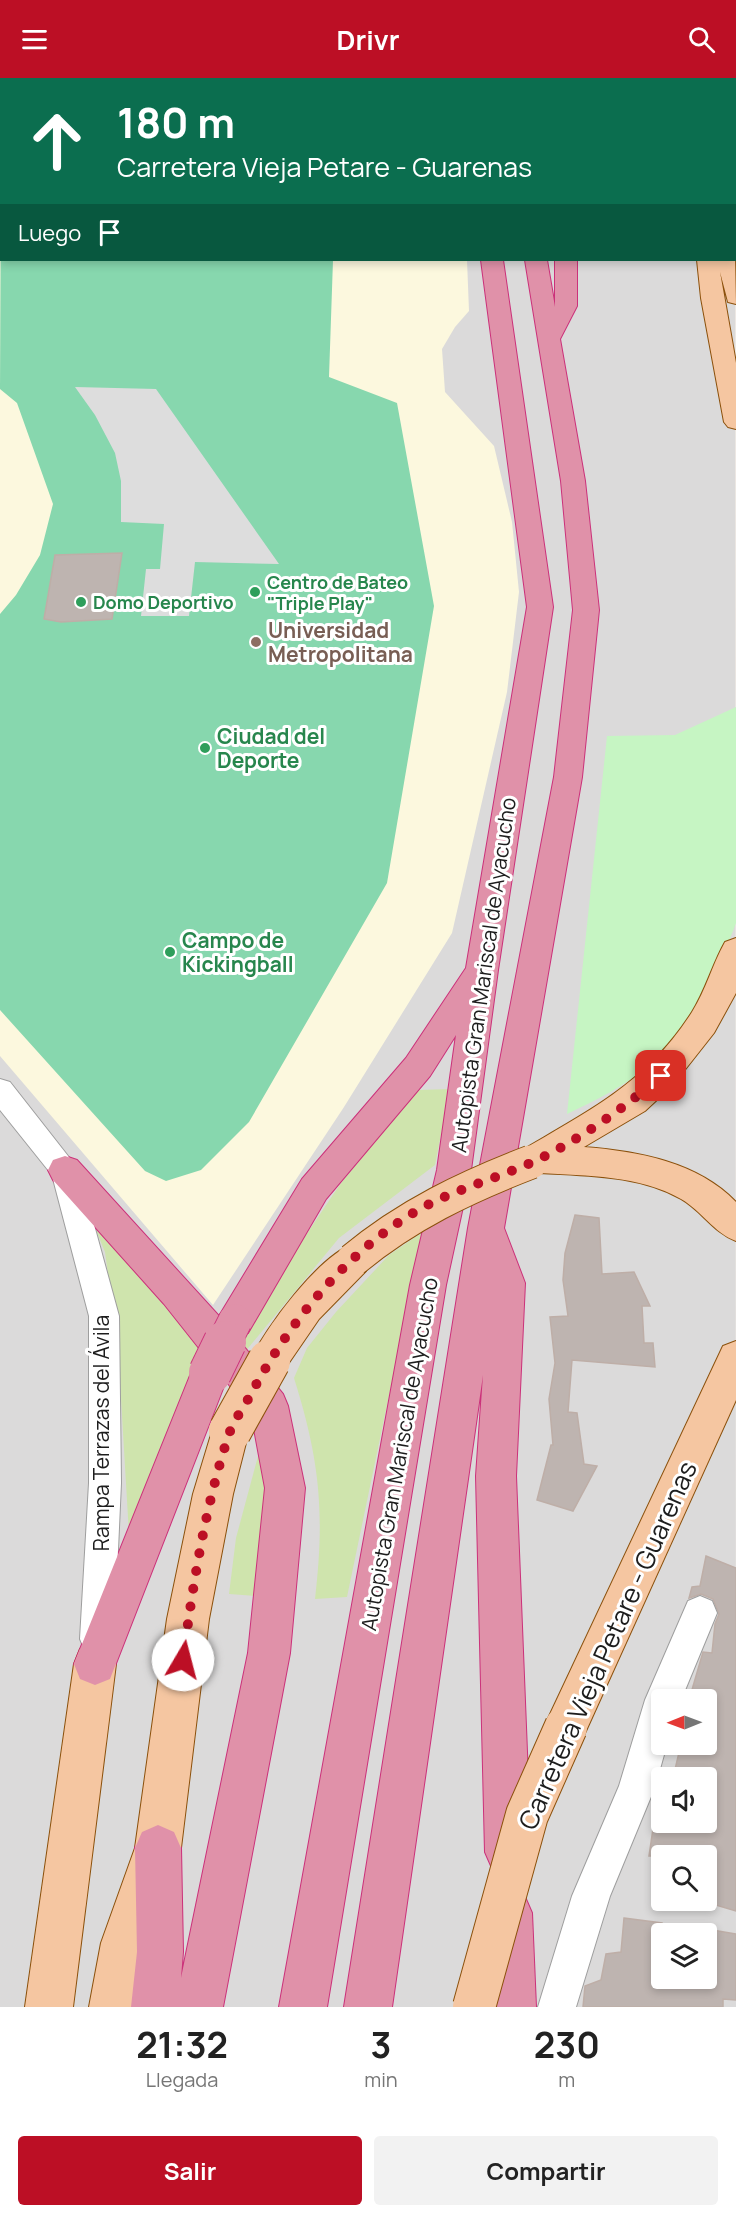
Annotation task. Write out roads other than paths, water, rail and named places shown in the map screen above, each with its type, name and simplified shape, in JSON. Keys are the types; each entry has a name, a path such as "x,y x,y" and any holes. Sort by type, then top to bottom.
{"highway":[{"name":"Autopista Gran Mariscal de Ayacucho","path":"303,2007 428,1285 454,1170 482,970 540,607 492,261"},
{"name":"Autopista Gran Mariscal de Ayacucho","path":"368,2007 486,1228 568,777 586,610 573,481 551,338 536,261"},
{"path":"551,338 566,306 566,261"},
{"path":"95,1664 210,1373 235,1321 314,1189 418,1066 482,970"},
{"path":"65,1170 177,1293 269,1406 285,1488 269,1653 199,2007"},
{"path":"486,1228 507,1283 496,1476 512,2007"},
{"path":"154,2007 160,1952 158,1848"}],"main road":[{"path":"708,261 712,298 736,422"},
{"path":"728,261 736,297"},
{"path":"113,2007 124,1943 158,1848 190,1608 213,1494 230,1431 268,1361 306,1308 353,1260 382,1235 420,1209 471,1185 535,1161 633,1101 661,1076 702,1024 719,994 736,950"},
{"path":"535,1161 626,1165 655,1171 683,1182 708,1197 736,1226"},
{"name":"Carretera Vieja Petare - Guarenas","path":"474,2007 528,1815 566,1727 736,1358"},
{"path":"49,2007 95,1664"}],"street":[{"path":"0,1090 65,1170"},
{"name":"Rampa Terrazas del Ávila","path":"65,1170 104,1316 105,1483 95,1664"},
{"path":"667,1689 700,1613"},
{"path":"557,2007 591,1896 636,1787 651,1737"}],"place":[{"name":"Centro de Bateo \"Triple Play\"","path":"255,592"},
{"name":"Domo Deportivo","path":"81,602"},
{"name":"Universidad Metropolitana","path":"256,642"},
{"name":"Ciudad del Deporte","path":"205,748"},
{"name":"Campo de Kickingball","path":"170,952"}]}
